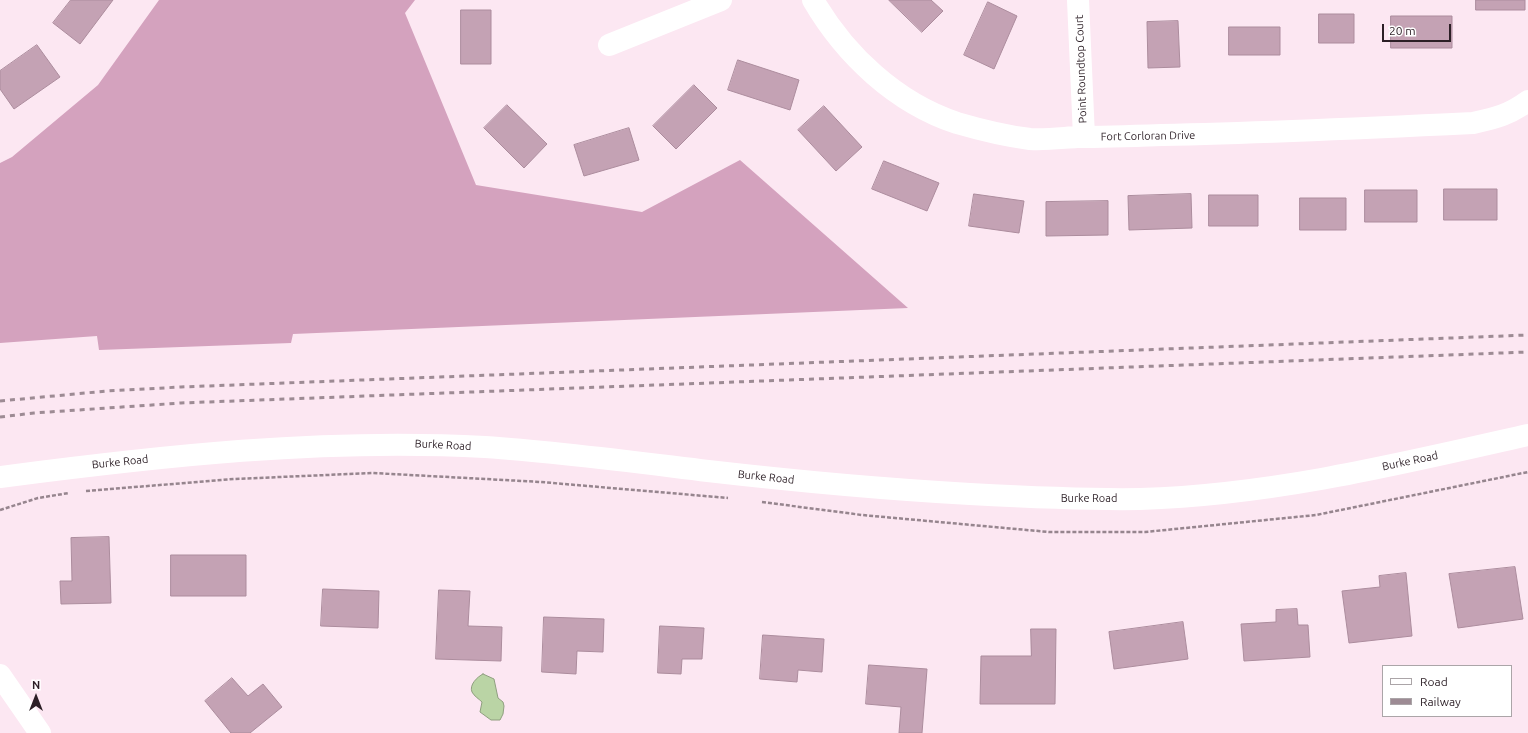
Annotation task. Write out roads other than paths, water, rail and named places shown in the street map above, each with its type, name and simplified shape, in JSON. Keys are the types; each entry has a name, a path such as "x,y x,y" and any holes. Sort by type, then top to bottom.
{"street":[{"path":"609,46 721,0"},
{"name":"Fort Corloran Drive","path":"813,0 824,19 849,50 878,78 915,103 937,115 956,122 999,134 1032,139 1222,134 1473,123 1494,119 1514,111 1528,101"},
{"name":"Point Roundtop Court","path":"1078,0 1084,137"},
{"name":"Burke Road","path":"0,477 105,463 190,454 316,446 414,444 605,457 710,471 885,489 1050,498 1140,498 1217,494 1302,483 1386,467 1528,435"},
{"path":"0,675 40,733"}],"railway":[{"path":"0,401 107,391 181,387 1528,335"},
{"path":"0,417 34,413 181,403 1528,352"}]}
